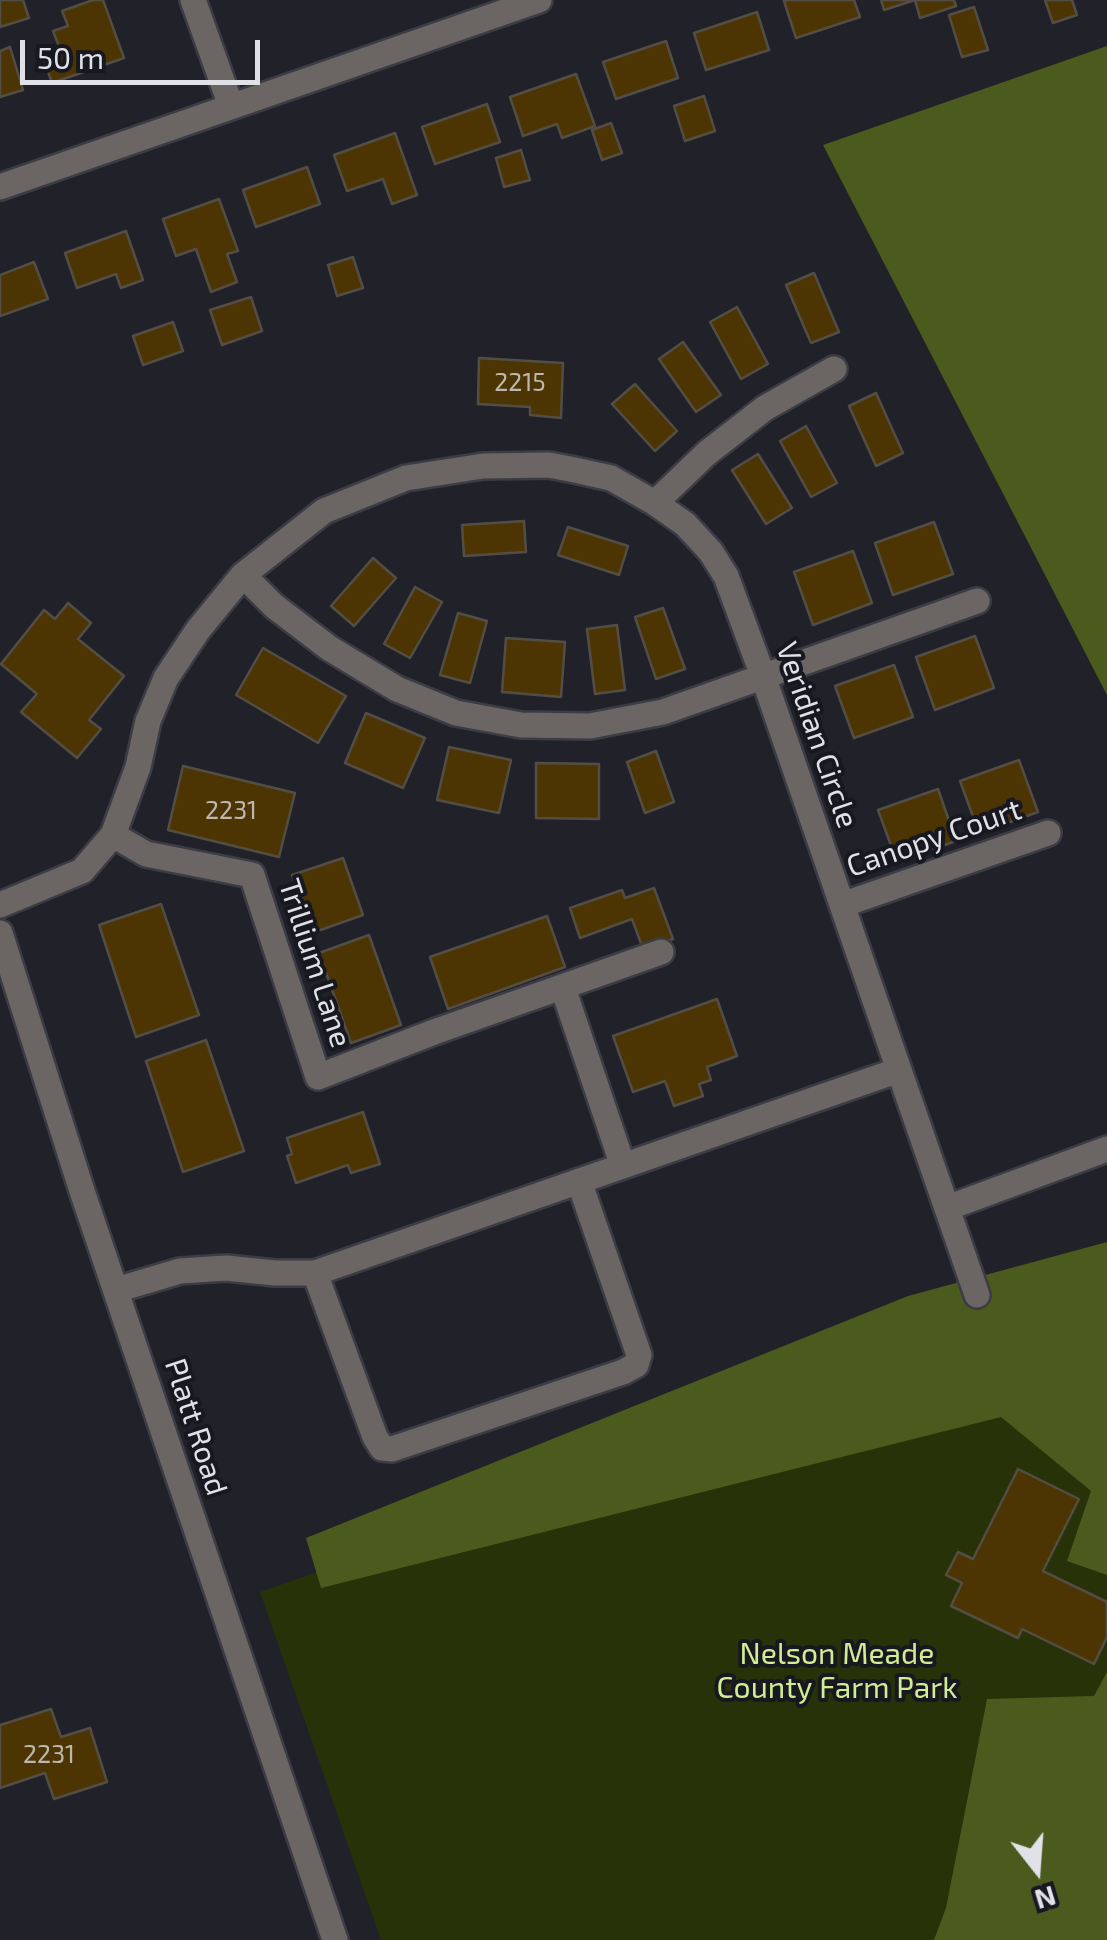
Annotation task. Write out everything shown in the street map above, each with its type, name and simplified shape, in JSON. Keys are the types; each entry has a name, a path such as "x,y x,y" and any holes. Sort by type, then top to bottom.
{"street":[{"path":"193,0 231,106"},
{"path":"0,187 539,0"},
{"path":"656,503 707,454 765,408 834,369"},
{"name":"Veridian Circle","path":"0,905 82,872 113,834 138,766 148,721 166,678 198,630 243,574 324,511 406,478 483,466 550,465 612,478 685,524 711,552 726,576 977,1295"},
{"path":"243,574 274,606 329,648 397,689 456,712 521,725 590,726 663,712 977,601"},
{"name":"Canopy Court","path":"842,905 1048,833"},
{"name":"Trillium Lane","path":"113,834 146,854 252,875 318,1076 661,952"},
{"name":"Platt Road","path":"0,933 335,1940"},
{"path":"564,988 624,1166"},
{"path":"116,1290 180,1271 226,1268 315,1273 899,1070"},
{"path":"947,1208 1107,1149"},
{"path":"315,1273 382,1448 392,1449 623,1372 636,1366 640,1355 579,1181"}],"green space":[{"path":"1107,46 1107,695 823,145"},
{"path":"1107,1242 1107,1575 1067,1561 1091,1491 1001,1417 321,1588 306,1538 908,1296"},
{"name":"Nelson Meade County Farm Park","path":"1107,1294 1107,1940 381,1940 260,1592"},
{"path":"1107,1672 1107,1940 934,1940 946,1908 987,1699 1094,1696"}],"building":[{"path":"0,0 23,0 29,18 0,27"},
{"path":"103,0 124,58 52,83 44,60 62,54 53,31 68,26 62,11"},
{"path":"854,0 860,17 796,38 784,1"},
{"path":"881,0 915,0 884,10"},
{"path":"915,0 954,0 956,6 920,18"},
{"path":"1045,0 1072,0 1077,15 1053,23"},
{"path":"974,7 988,50 962,57 949,15"},
{"path":"757,12 769,50 706,70 694,33"},
{"path":"666,41 678,78 616,99 603,62"},
{"path":"10,47 23,90 0,97 0,51"},
{"path":"576,74 595,126 562,138 557,124 523,136 510,97"},
{"path":"704,96 715,131 685,141 674,106"},
{"path":"487,104 500,142 435,164 422,127"},
{"path":"611,123 622,153 602,160 592,130"},
{"path":"395,133 417,195 392,204 383,179 347,191 334,155"},
{"path":"521,150 530,180 504,187 496,158"},
{"path":"307,167 320,204 256,227 243,190"},
{"path":"219,199 238,251 227,254 237,282 211,292 196,249 176,256 163,219"},
{"path":"126,231 143,280 121,288 116,274 77,288 65,253"},
{"path":"353,257 363,288 337,296 328,265"},
{"path":"34,262 48,299 0,316 0,275"},
{"path":"814,273 839,332 811,343 786,285"},
{"path":"251,297 262,331 222,345 210,310"},
{"path":"737,307 768,364 741,379 710,322"},
{"path":"173,322 183,351 143,365 133,336"},
{"path":"683,342 721,395 696,412 659,359"},
{"path":"479,358 563,363 561,418 530,415 530,407 478,404"},
{"path":"635,384 677,431 655,451 612,404"},
{"path":"876,393 903,453 876,466 849,406"},
{"path":"806,426 837,483 811,497 780,441"},
{"path":"758,454 792,508 766,524 732,470"},
{"path":"524,521 526,552 464,556 462,525"},
{"path":"934,522 953,574 893,595 875,543"},
{"path":"568,527 628,546 619,575 558,555"},
{"path":"853,551 872,603 813,625 794,572"},
{"path":"373,558 396,578 354,626 331,606"},
{"path":"415,587 442,602 410,658 384,644"},
{"path":"68,603 91,623 78,639 124,676 89,720 101,729 77,758 21,712 37,694 1,664 44,610 55,619"},
{"path":"663,608 685,669 656,679 635,617"},
{"path":"458,613 487,621 470,683 440,675"},
{"path":"617,625 625,690 595,694 587,629"},
{"path":"975,636 994,688 935,710 916,657"},
{"path":"506,638 565,642 561,697 502,692"},
{"path":"263,648 346,696 318,743 236,695"},
{"path":"894,665 913,717 854,738 835,686"},
{"path":"366,713 425,738 403,788 345,763"},
{"path":"449,747 511,760 499,813 437,800"},
{"path":"656,751 674,802 645,813 627,762"},
{"path":"1019,760 1038,812 979,833 960,781"},
{"path":"536,763 599,764 599,819 536,818"},
{"path":"183,766 295,793 279,857 168,830"},
{"path":"938,789 956,841 897,862 878,810"},
{"path":"343,858 363,915 312,933 292,875"},
{"path":"654,888 673,939 643,949 632,919 580,938 570,908 622,890 625,898"},
{"path":"161,904 199,1015 136,1037 99,925"},
{"path":"547,916 565,967 448,1009 430,957"},
{"path":"369,935 401,1025 351,1043 319,953"},
{"path":"717,999 737,1056 707,1067 711,1080 699,1084 703,1096 674,1106 665,1081 633,1092 613,1036"},
{"path":"206,1040 244,1151 183,1172 146,1061"},
{"path":"363,1112 380,1164 351,1173 348,1165 296,1183 287,1156 292,1154 287,1138"},
{"path":"1018,1469 1079,1499 1043,1571 1107,1602 1107,1637 1094,1664 1022,1629 1018,1638 951,1606 962,1583 946,1575 958,1552 973,1559"},
{"path":"51,1709 61,1737 90,1728 107,1782 54,1799 45,1773 0,1788 0,1725"}]}
